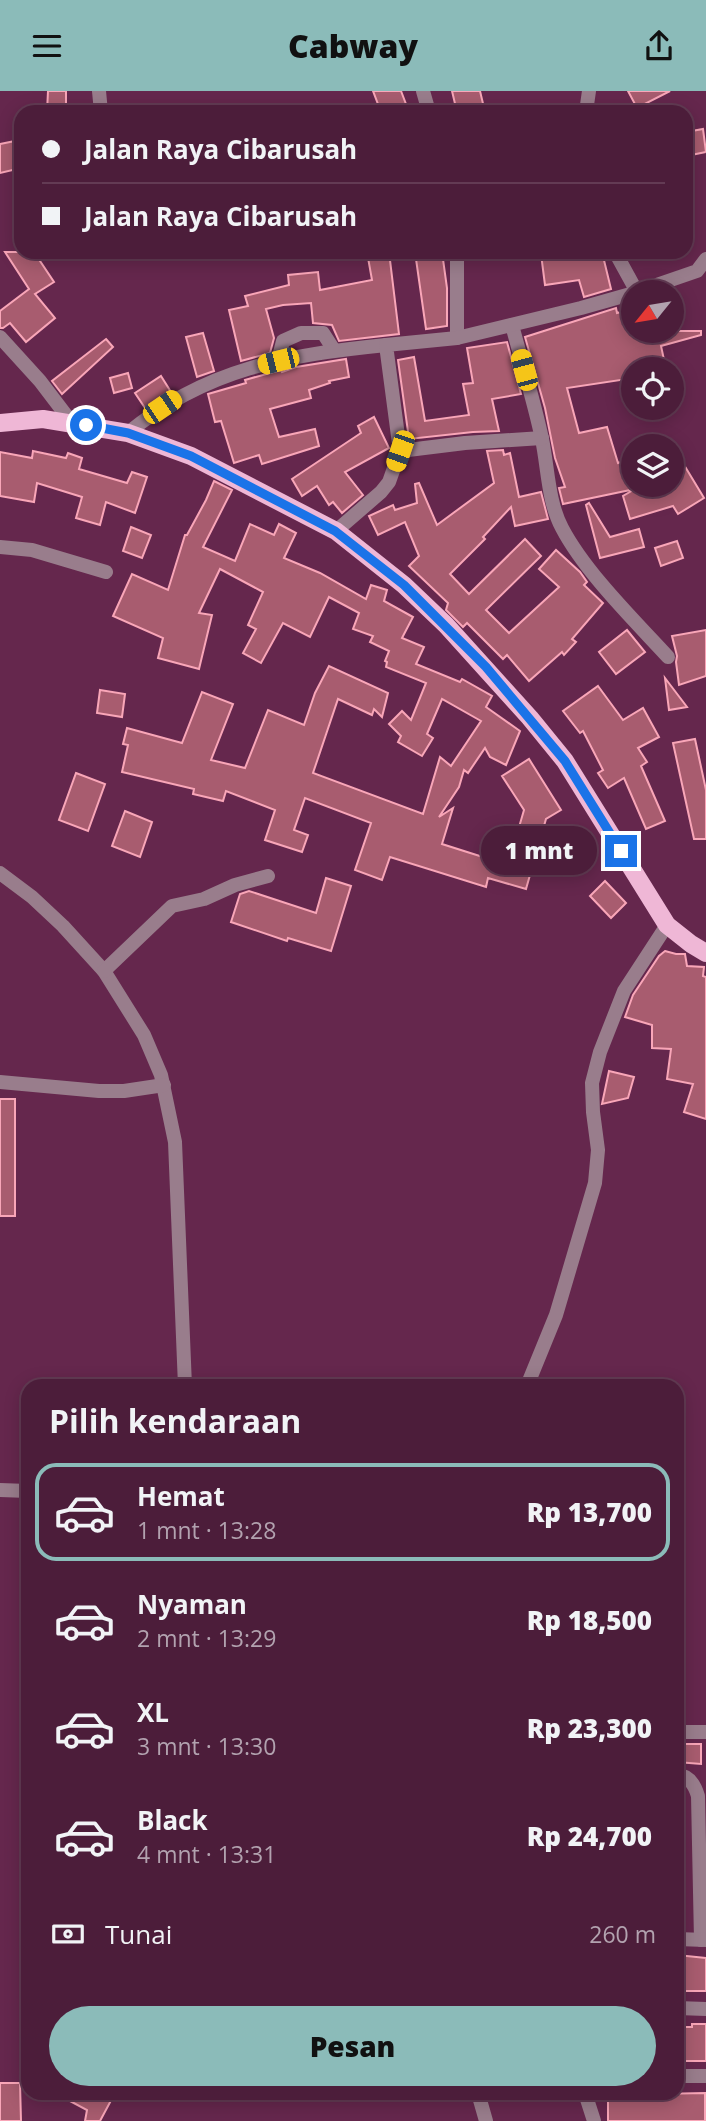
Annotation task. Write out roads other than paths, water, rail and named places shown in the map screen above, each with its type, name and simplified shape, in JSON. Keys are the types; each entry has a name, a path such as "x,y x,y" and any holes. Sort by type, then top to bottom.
{"main road":[{"path":"0,423 43,419 128,433 191,456 335,531 404,585 446,625 530,717 565,761 667,925 706,953"}],"street":[{"path":"457,259 457,338"},
{"path":"618,259 629,280"},
{"path":"668,280 703,267"},
{"path":"128,433 199,385 231,373 334,350 457,338 581,309 621,296"},
{"path":"512,325 542,438 551,495 561,526 608,591 668,657"},
{"path":"278,361 283,341 301,333 323,333 334,350"},
{"path":"0,337 40,381 72,423"},
{"path":"335,531 381,492 389,482 400,451 386,345"},
{"path":"400,451 542,438"},
{"path":"0,547 32,550 106,572"},
{"path":"0,873 32,897 108,969 144,1035 164,1085 175,1142 185,1379"},
{"path":"108,969 172,906 204,899 235,885 268,876"},
{"path":"530,1379 556,1315 596,1183 598,1150 593,1112 593,1083 600,1052 624,991 667,925"},
{"path":"0,1082 99,1091 124,1091 164,1085"},
{"path":"0,1490 21,1491"},
{"path":"684,1732 706,1732"},
{"path":"684,1776 696,1789 703,1829 703,1940 684,1939"},
{"path":"684,2008 706,2009"},
{"path":"684,2076 706,2076"},
{"path":"480,2100 486,2121"},
{"path":"587,2100 594,2121"}]}
